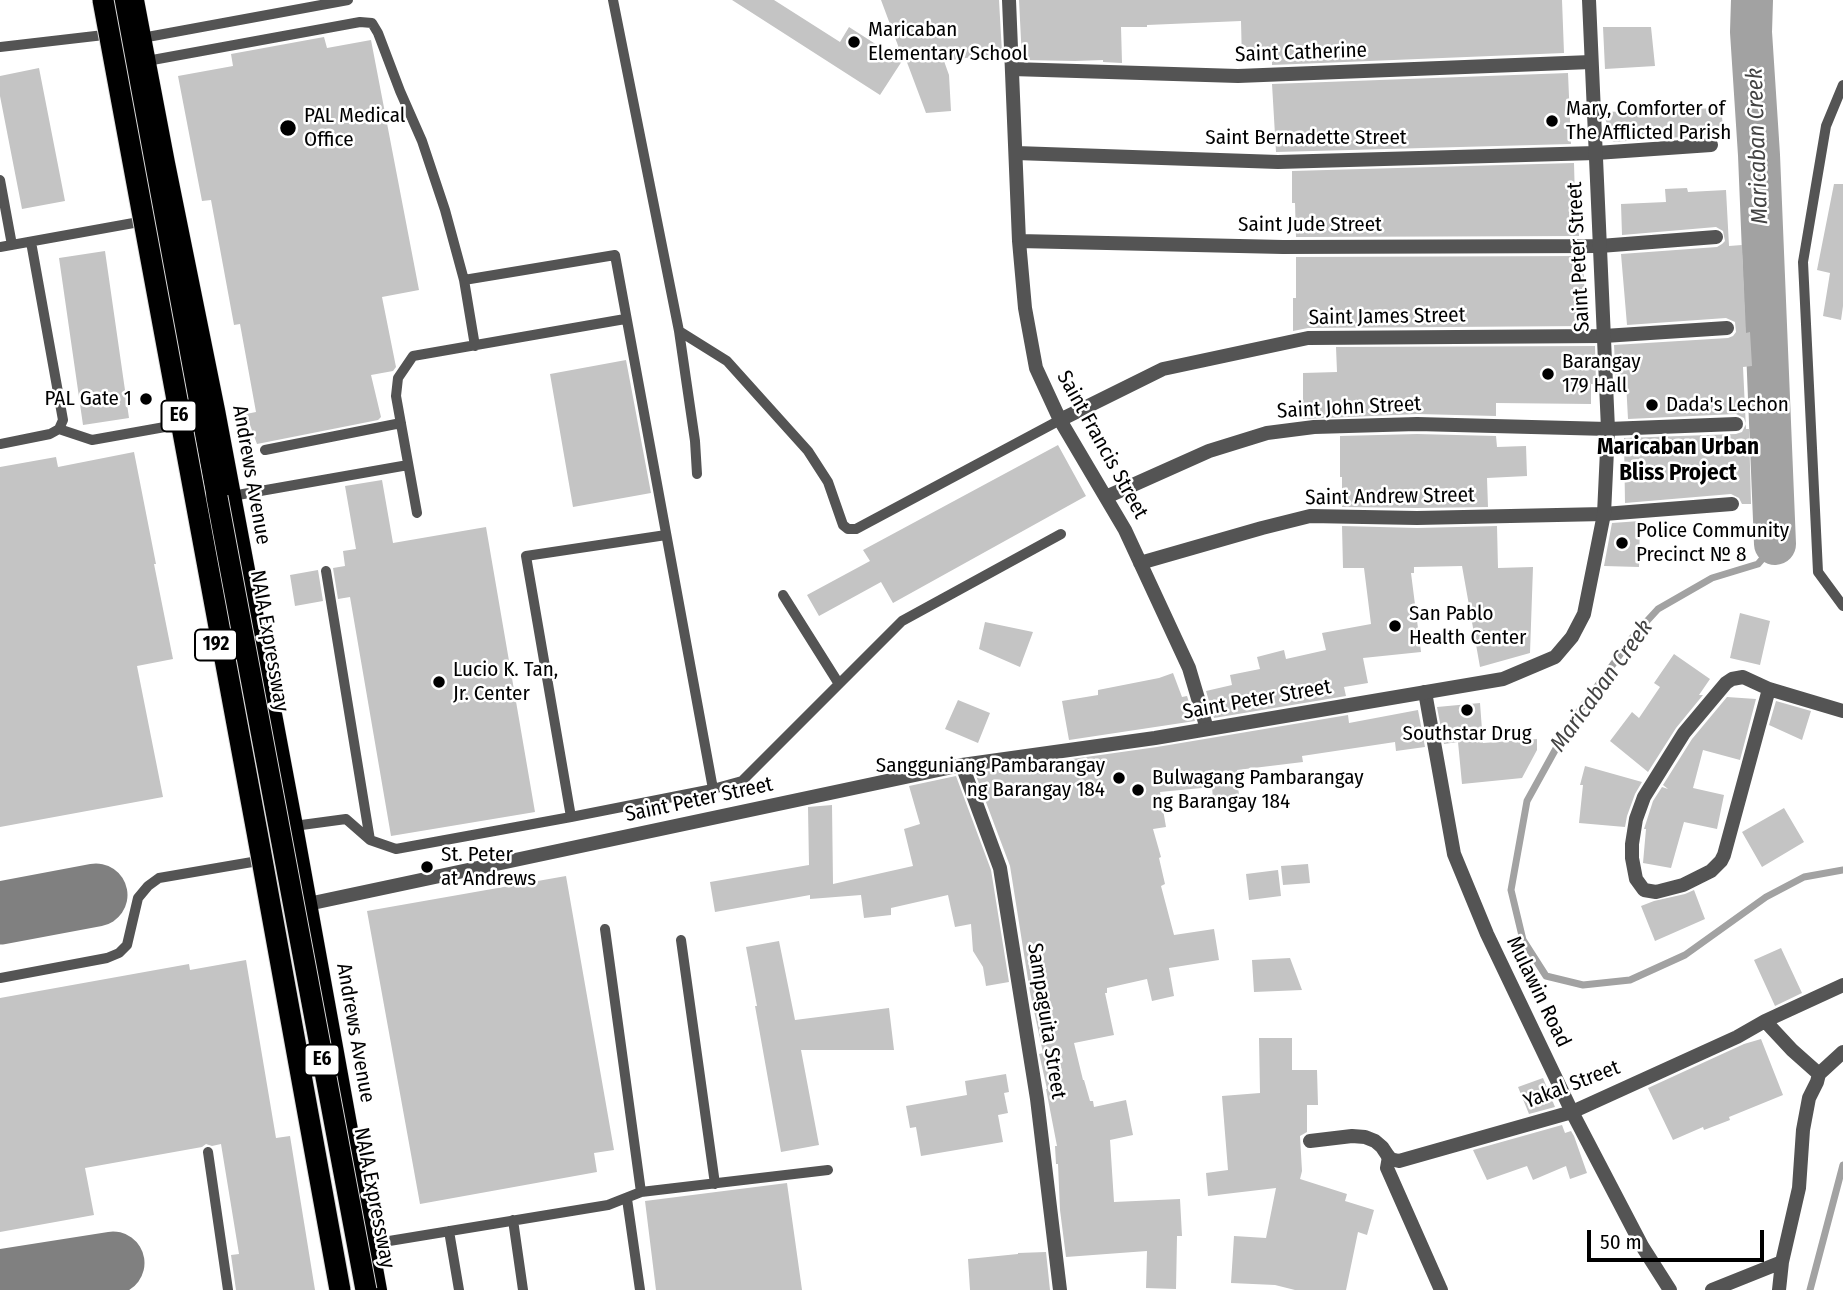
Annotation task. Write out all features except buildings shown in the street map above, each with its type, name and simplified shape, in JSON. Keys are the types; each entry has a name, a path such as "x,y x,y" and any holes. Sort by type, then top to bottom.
{"highway":[{"name":"E6","path":"100,0 257,832 338,1290"},
{"name":"NAIA Expressway","path":"124,0 366,1290"}],"main road":[{"name":"192","path":"100,0 104,35 216,645 338,1290"},
{"name":"Andrews Avenue","path":"135,0 232,496 378,1290"},
{"path":"216,645 258,639"},
{"path":"330,1251 371,1244"}],"street":[{"name":"Saint Francis Street","path":"1009,0 1019,242 1025,308 1036,368 1060,420 1125,530 1189,668 1206,729"},
{"name":"Saint Peter Street","path":"308,904 962,765 1155,738 1503,678 1555,657 1572,637 1584,614 1604,514 1608,429 1588,0"},
{"name":"Saint Catherine","path":"1012,69 1238,76 1591,62"},
{"name":"Saint Bernadette Street","path":"1016,153 1278,162 1596,153 1711,145"},
{"name":"Saint Jude Street","path":"1019,242 1283,247 1600,246 1716,237"},
{"name":"Saint James Street","path":"1060,420 1163,369 1308,338 1604,336 1727,328"},
{"name":"Saint John Street","path":"1106,497 1209,451 1267,433 1314,427 1418,424 1608,429 1736,424"},
{"name":"Saint Andrew Street","path":"1140,563 1310,516 1417,518 1604,514 1732,504"},
{"path":"1769,689 1721,860 1711,871 1684,885 1656,891 1644,890 1636,879 1632,858 1636,819 1644,797 1685,733 1726,683 1743,677 1769,689 1843,711"},
{"name":"Mulawin Road","path":"1425,692 1454,854 1487,934 1572,1112 1642,1246 1670,1290"},
{"name":"Sampaguita Street","path":"962,765 1000,868 1037,1099 1060,1290"},
{"name":"Yakal Street","path":"1388,1157 1399,1161 1572,1112 1737,1037 1843,985"},
{"path":"1765,1021 1819,1074"},
{"path":"1779,1290 1782,1262 1799,1188 1802,1130 1809,1098 1819,1074 1843,1052"},
{"path":"1310,1141 1352,1136 1365,1137 1379,1143 1388,1157 1387,1168 1441,1290"},
{"path":"1712,1290 1782,1262"}],"lane":[{"path":"142,38 348,0"},
{"path":"613,0 680,331 697,474"},
{"path":"146,61 360,22 372,23 422,141 445,209 464,280 475,345"},
{"path":"0,47 104,35"},
{"path":"1843,85 1826,126 1803,262 1818,572 1843,606"},
{"path":"0,180 6,246 139,222"},
{"path":"0,444 50,434 59,429 63,420 32,242"},
{"path":"464,280 615,255 713,789"},
{"path":"417,513 396,396 398,378 413,356 625,318"},
{"path":"680,331 727,361 808,451 828,482 843,525 849,529 856,529 1060,420"},
{"path":"265,450 401,423"},
{"path":"59,429 92,440 176,425"},
{"path":"232,496 408,465"},
{"path":"294,826 346,819 370,840 396,849 571,817 742,781 902,621 1061,534"},
{"path":"571,817 526,556 666,535"},
{"path":"326,571 370,840"},
{"path":"783,595 839,684"},
{"path":"0,978 107,958 119,953 127,945 138,898 159,878 258,861"},
{"path":"605,929 641,1192"},
{"path":"681,940 715,1184"},
{"path":"208,1152 228,1290"},
{"path":"371,1244 608,1205 641,1192 828,1170"},
{"path":"627,1199 640,1290"},
{"path":"513,1220 523,1290"},
{"path":"449,1231 458,1290"}],"waterway":[{"name":"Maricaban Creek","path":"1752,0 1751,32 1759,155 1775,544"},
{"name":"Maricaban Creek","path":"1775,544 1758,564 1712,578 1658,609 1635,634 1569,725 1527,801 1511,890 1523,940 1546,976 1583,985 1630,980 1685,955 1766,897 1804,877 1843,870"},
{"name":"Maricaban Creek","path":"1810,1290 1843,1165"}],"taxiway":[{"path":"0,913 96,895"},
{"path":"0,1281 113,1263"}],"place":[{"name":"Maricaban Elementary School","path":"854,42"},
{"name":"Mary, Comforter of The Afflicted Parish","path":"1552,121"},
{"name":"PAL Medical Office","path":"288,128"},
{"name":"Barangay 179 Hall","path":"1548,374"},
{"name":"PAL Gate 1","path":"146,399"},
{"name":"Dada's Lechon","path":"1652,405"},
{"name":"Police Community Precinct № 8","path":"1622,543"},
{"name":"San Pablo Health Center","path":"1395,626"},
{"name":"Lucio K. Tan, Jr. Center","path":"439,682"},
{"name":"Southstar Drug","path":"1467,710"},
{"name":"Sangguniang Pambarangay ng Barangay 184","path":"1119,778"},
{"name":"Bulwagang Pambarangay ng Barangay 184","path":"1138,790"},
{"name":"St. Peter at Andrews","path":"427,867"}],"district":[{"name":"Maricaban Urban Bliss Project","path":"1678,461"}]}
